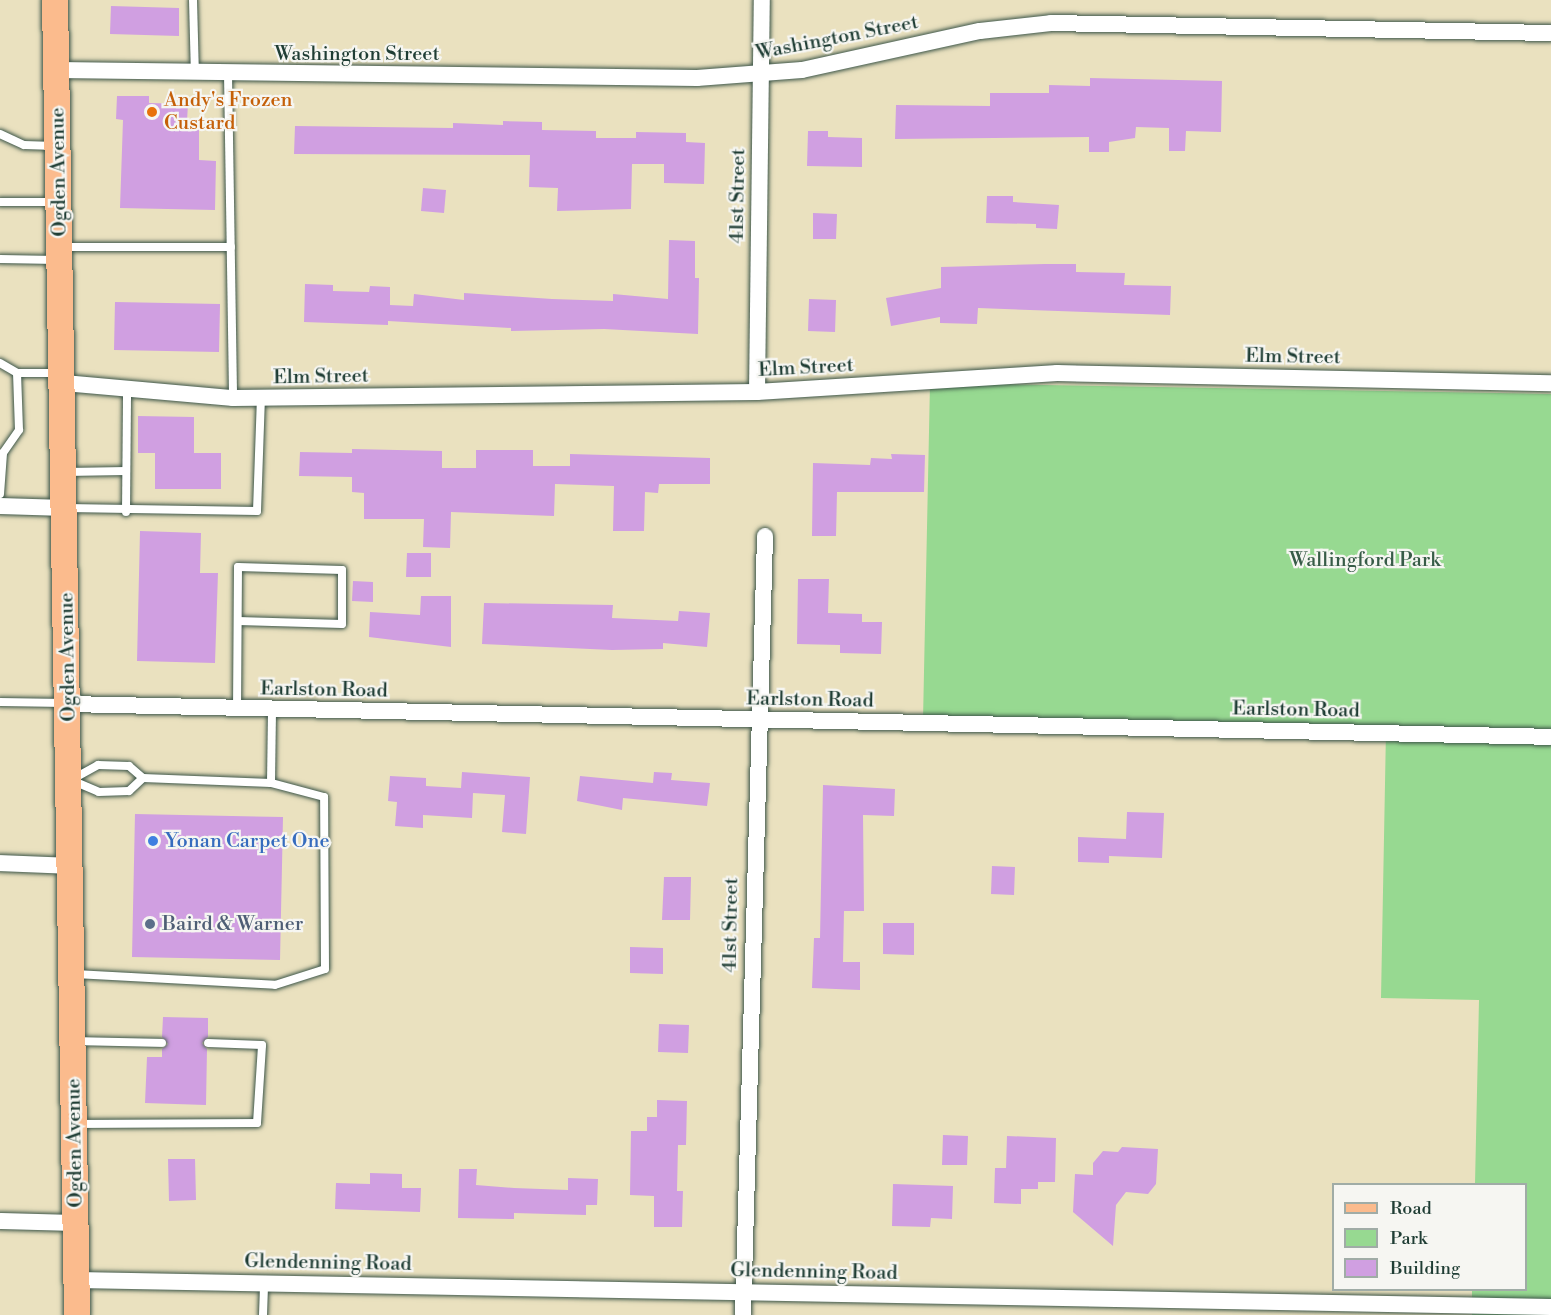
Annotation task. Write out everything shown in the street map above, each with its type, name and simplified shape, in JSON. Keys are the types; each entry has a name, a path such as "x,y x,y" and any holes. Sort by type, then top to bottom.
{"main road":[{"name":"Ogden Avenue","path":"56,0 71,780 78,1315"}],"street":[{"name":"41st Street","path":"757,392 762,0"},
{"name":"Washington Street","path":"57,70 195,74 760,76 802,70 980,31 1051,23 1551,33"},
{"name":"Elm Street","path":"63,378 127,391 233,398 757,392 1057,373 1551,383"},
{"path":"0,506 65,508"},
{"name":"41st Street","path":"743,1315 757,719 765,536"},
{"name":"Earlston Road","path":"68,704 237,710 1551,737"},
{"path":"0,863 71,866"},
{"path":"0,1221 76,1223"},
{"name":"Glendenning Road","path":"77,1280 1551,1307"}],"lane":[{"path":"193,0 195,74"},
{"path":"228,74 233,398"},
{"path":"0,134 24,145 59,146"},
{"path":"0,202 60,201"},
{"path":"0,259 60,253 231,247"},
{"path":"0,363 17,372 63,378"},
{"path":"0,494 3,453 19,430 17,372"},
{"path":"126,512 127,391"},
{"path":"65,508 126,512 257,511 261,398"},
{"path":"64,472 126,471"},
{"path":"237,710 238,567 342,570 342,624 238,621"},
{"path":"0,702 68,704"},
{"path":"271,783 272,710"},
{"path":"71,780 98,765 129,766 143,778 271,783 324,797 325,969 276,985 73,974"},
{"path":"71,780 99,792 129,790 143,778"},
{"path":"74,1041 162,1043"},
{"path":"75,1124 257,1123 262,1045 208,1043"},
{"path":"263,1315 264,1283"}],"green space":[{"name":"Wallingford Park","path":"930,383 1551,394 1551,1315 1472,1315 1472,1291 1527,1291 1527,1183 1475,1183 1479,1000 1381,998 1386,730 923,720"}],"building":[{"path":"111,6 179,8 179,36 110,34"},
{"path":"1090,78 1222,81 1221,132 1186,131 1185,151 1169,151 1169,128 1136,127 1135,138 1109,142 1109,152 1089,152 1089,137 895,139 896,105 990,106 990,93 1049,93 1049,85 1090,86"},
{"path":"117,96 149,96 149,103 188,104 187,121 199,121 199,160 216,161 215,210 120,208 123,120 116,119"},
{"path":"503,121 542,122 542,130 596,131 596,138 636,138 636,132 686,133 686,142 705,143 704,184 664,183 664,164 632,164 631,209 557,211 558,188 529,187 530,155 294,154 295,126 453,128 453,123 503,125"},
{"path":"808,131 828,131 828,137 862,138 862,167 807,166"},
{"path":"423,188 446,190 444,213 421,211"},
{"path":"987,196 1013,196 1013,202 1059,205 1057,229 1036,228 1036,224 986,223"},
{"path":"813,213 837,214 836,239 813,239"},
{"path":"669,240 695,241 695,278 699,278 698,334 604,329 511,331 511,328 388,321 388,325 304,322 305,284 333,285 333,291 369,292 370,286 390,287 390,305 413,306 414,294 464,300 464,293 613,301 613,294 668,299"},
{"path":"1076,264 1076,272 1125,273 1124,285 1171,286 1170,315 978,308 977,324 940,323 940,317 891,326 886,298 941,288 941,267"},
{"path":"809,299 836,300 835,332 808,331"},
{"path":"115,302 220,304 219,352 114,350"},
{"path":"138,416 194,417 194,453 221,453 221,489 155,489 155,453 138,453"},
{"path":"352,449 442,451 442,468 476,468 476,450 533,450 533,466 570,466 570,454 710,458 710,484 659,484 658,493 645,492 644,531 613,531 614,486 555,484 554,516 451,512 450,548 423,547 424,519 364,519 364,493 352,492 352,477 299,476 300,452 352,453"},
{"path":"891,454 925,455 924,492 837,492 836,536 812,536 813,463 870,465 871,458 892,459"},
{"path":"140,531 201,533 200,573 218,573 215,663 137,661"},
{"path":"407,553 431,553 431,577 406,577"},
{"path":"798,579 829,579 828,613 862,614 862,622 882,622 881,654 840,653 840,645 797,644"},
{"path":"353,581 373,582 373,602 352,601"},
{"path":"421,596 451,596 451,647 369,637 370,612 420,615"},
{"path":"484,603 613,605 612,618 678,621 679,611 710,613 707,647 663,643 663,649 612,650 482,644"},
{"path":"462,772 530,777 526,834 502,832 505,795 473,793 472,818 423,815 423,828 395,826 397,802 388,801 390,776 426,778 426,786 461,788"},
{"path":"654,772 672,773 671,780 710,783 707,806 623,798 622,810 577,801 580,776 653,783"},
{"path":"823,785 895,789 894,816 863,815 864,911 844,911 843,962 860,962 860,990 812,988 814,938 820,938"},
{"path":"1127,812 1164,813 1162,858 1109,856 1109,863 1078,862 1078,837 1126,839"},
{"path":"135,814 283,817 280,960 132,957"},
{"path":"992,866 1015,867 1014,895 991,894"},
{"path":"664,877 691,877 690,920 662,920"},
{"path":"883,923 914,923 914,955 883,954"},
{"path":"630,947 663,948 663,974 630,973"},
{"path":"163,1017 208,1018 208,1037 202,1043 207,1049 206,1105 145,1103 147,1057 162,1057 162,1049 168,1044 162,1037"},
{"path":"659,1024 689,1025 688,1053 658,1052"},
{"path":"657,1100 687,1101 686,1145 678,1145 677,1191 683,1191 682,1227 654,1227 654,1196 630,1195 631,1131 647,1131 647,1117 657,1117"},
{"path":"943,1135 968,1136 967,1165 942,1165"},
{"path":"1007,1136 1056,1138 1055,1182 1038,1182 1038,1189 1021,1189 1021,1204 994,1203 995,1168 1006,1168"},
{"path":"1122,1147 1158,1149 1156,1184 1148,1194 1126,1192 1116,1205 1113,1246 1073,1212 1075,1174 1093,1175 1093,1163 1103,1151 1118,1152"},
{"path":"168,1159 195,1159 196,1200 169,1201"},
{"path":"459,1169 477,1169 476,1185 514,1188 568,1190 568,1178 598,1179 597,1205 586,1205 586,1215 514,1213 514,1219 458,1218"},
{"path":"370,1173 402,1174 402,1188 421,1188 420,1212 335,1209 336,1183 370,1184"},
{"path":"893,1184 953,1186 952,1219 931,1218 930,1227 892,1226"}],"place":[{"name":"Andy's Frozen Custard","path":"152,112"},
{"name":"Yonan Carpet One","path":"153,841"},
{"name":"Baird & Warner","path":"150,924"}]}
